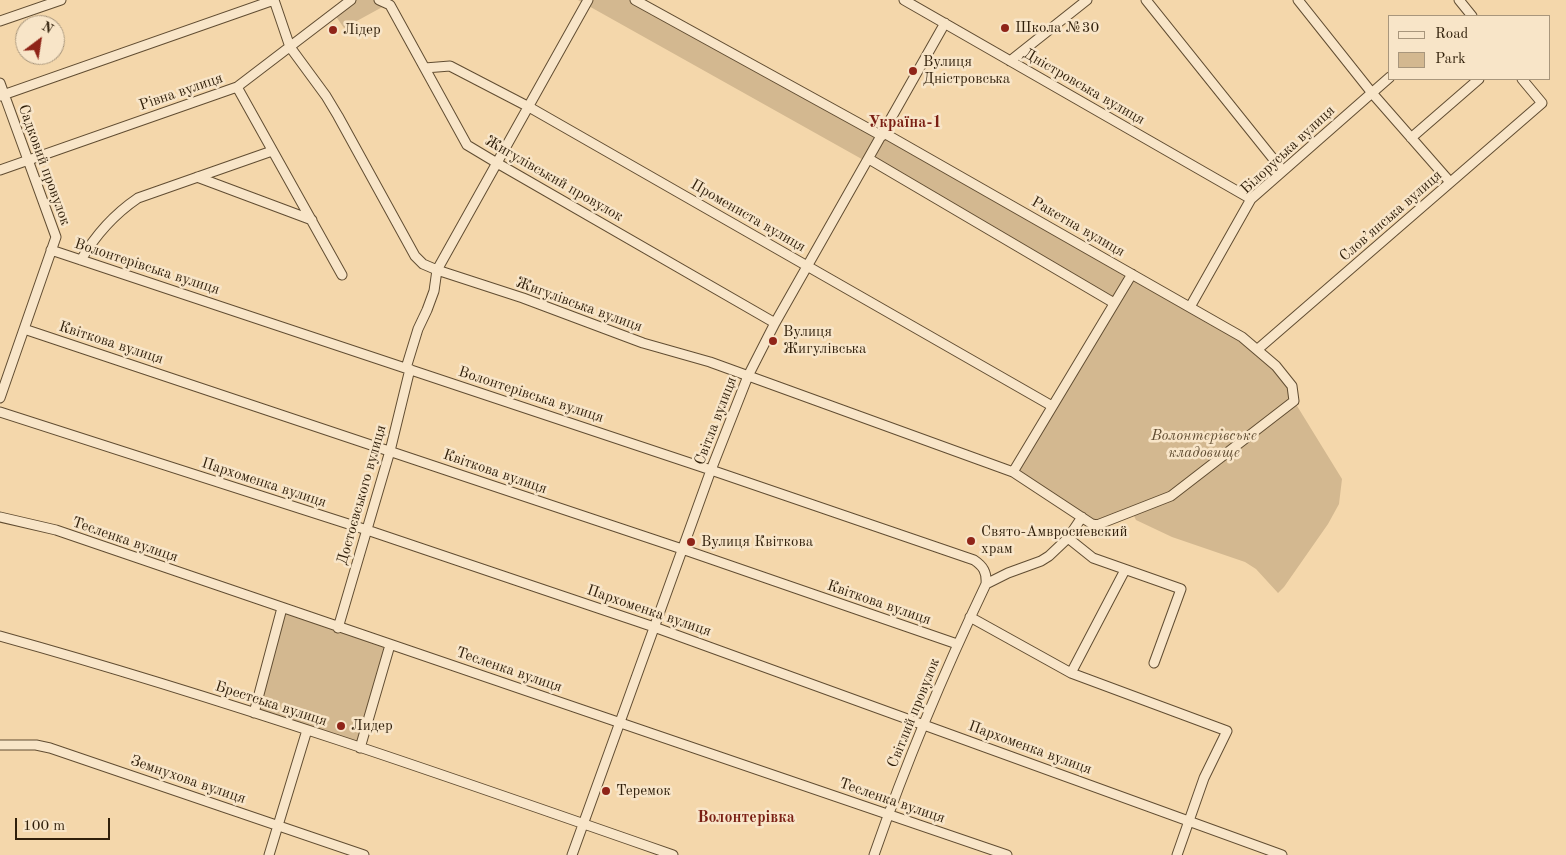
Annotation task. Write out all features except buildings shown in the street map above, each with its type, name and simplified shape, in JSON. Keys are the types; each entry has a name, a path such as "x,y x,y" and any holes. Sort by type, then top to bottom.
{"street":[{"path":"0,21 49,2 61,0"},
{"path":"2,96 274,0"},
{"name":"Жигулівська вулиця","path":"274,0 290,46 326,96 415,256 423,264 523,298 643,343 710,362 1013,472 1082,517"},
{"name":"Рівна вулиця","path":"0,170 237,87 350,0"},
{"name":"Жигулівський провулок","path":"379,0 390,5 468,145 775,323"},
{"name":"Достоєвського вулиця","path":"338,628 390,451 418,329 428,310 434,291 437,270 588,0"},
{"name":"Ракетна вулиця","path":"635,0 883,134 1227,327 1258,349 1276,366 1292,386 1294,401 1171,496 1102,524 1092,524 1082,517"},
{"path":"1010,61 1087,0"},
{"path":"1146,0 1283,171"},
{"path":"1298,0 1372,93 1450,182"},
{"path":"1459,0 1469,13"},
{"name":"Дністровська вулиця","path":"909,1 1251,199"},
{"name":"Світла вулиця","path":"572,855 711,470 748,376 775,323 945,23"},
{"name":"Промениста вулиця","path":"424,68 450,66 529,107 1052,406"},
{"name":"Білоруська вулиця","path":"1190,307 1251,199 1388,79"},
{"path":"1411,138 1478,80"},
{"name":"Слов’янська вулиця","path":"1258,349 1542,103 1523,80"},
{"name":"Садковий провулок","path":"0,83 2,96 29,160 56,237 0,395"},
{"path":"237,87 342,275"},
{"path":"81,260 96,236 120,210 138,198 272,151"},
{"path":"869,159 1114,302"},
{"path":"198,177 312,220"},
{"name":"Волонтерівська вулиця","path":"51,250 408,368 974,560 984,570 986,584"},
{"path":"1013,472 1132,274"},
{"name":"Квіткова вулиця","path":"24,329 682,549 957,644"},
{"name":"Пархоменка вулиця","path":"0,412 366,530 654,627 1282,855"},
{"name":"Тесленка вулиця","path":"0,517 56,530 338,628 620,722 1007,855"},
{"path":"986,584 1008,573 1041,561 1068,538 1082,517"},
{"path":"1068,538 1093,558 1181,589 1154,663"},
{"path":"1071,673 1126,570"},
{"name":"Світлий провулок","path":"874,855 888,814 957,644 986,584"},
{"path":"254,713 282,608"},
{"path":"970,617 1071,673 1227,731 1204,778 1177,855"},
{"name":"Брестська вулиця","path":"0,636 102,664 307,730 673,855"},
{"path":"360,748 390,645"},
{"path":"269,855 307,730"},
{"name":"Земнухова вулиця","path":"0,745 36,745 50,748 364,855"}],"green space":[{"path":"354,0 375,0 386,5 344,28 335,15"},
{"name":"Волонтерівське кладовище","path":"578,0 631,0 883,138 885,136 1242,337 1292,386 1294,401 1342,479 1339,504 1328,524 1284,587 1278,593 1256,569 1245,562 1172,537 1136,520 1132,512 1097,525 1013,472 1115,301"},
{"path":"283,610 388,646 359,746 255,712"}],"place":[{"name":"Школа №30","path":"1005,28"},
{"name":"Лідер","path":"333,30"},
{"name":"Вулиця Дністровська","path":"913,71"},
{"name":"Вулиця Жигулівська","path":"773,341"},
{"name":"Свято-Амвросиевский храм","path":"971,541"},
{"name":"Вулиця Квіткова","path":"691,542"},
{"name":"Лидер","path":"341,726"},
{"name":"Теремок","path":"606,791"}],"district":[{"name":"Україна-1","path":"905,123"},
{"name":"Волонтерівка","path":"746,818"}]}
